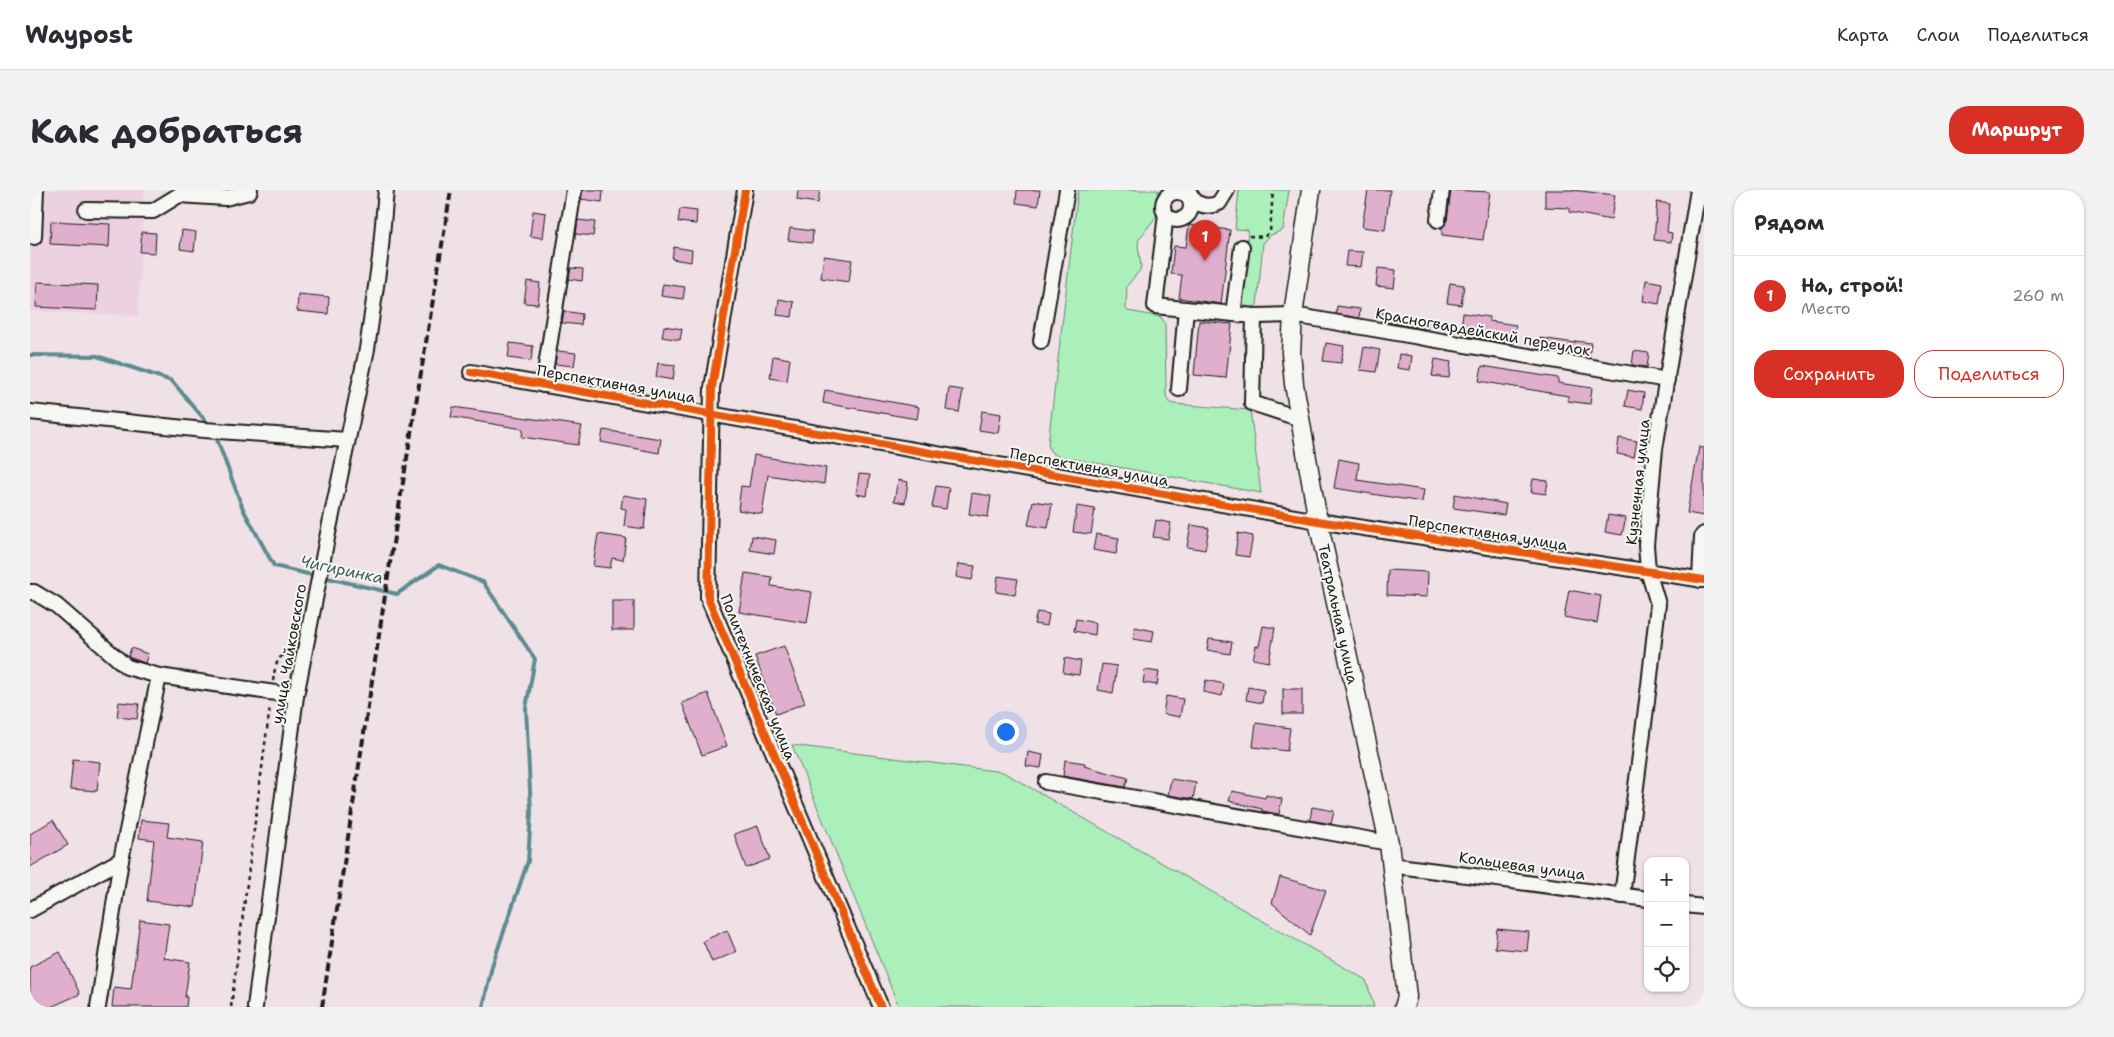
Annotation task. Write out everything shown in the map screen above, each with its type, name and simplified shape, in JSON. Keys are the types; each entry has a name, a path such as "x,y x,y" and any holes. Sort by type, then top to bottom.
{"main road":[{"name":"Театральная улица","path":"1311,190 1293,315 1291,353 1318,521 1389,843 1406,997 1404,1007"}],"street":[{"path":"34,237 36,190"},
{"path":"86,210 153,211 179,195 225,198 249,192 250,190"},
{"name":"улица Чайковского","path":"255,1007 296,696 347,440 368,349 380,258 386,190"},
{"path":"542,385 574,190"},
{"name":"Политехническая улица","path":"745,190 712,388 708,598 881,1007"},
{"path":"1041,341 1067,190"},
{"path":"1188,190 1195,201 1206,206 1219,202 1227,190"},
{"path":"1438,220 1442,190"},
{"name":"Кузнечная улица","path":"1622,896 1650,686 1658,604 1648,571 1646,545 1655,449 1698,190"},
{"path":"1176,192 1187,197 1191,205 1186,217 1173,220 1166,214 1164,202 1176,192"},
{"name":"Красногвардейский переулок","path":"1166,214 1155,306 1254,316 1293,315 1667,380"},
{"path":"1233,314 1242,247"},
{"path":"1179,389 1186,309"},
{"path":"1254,316 1252,403 1301,419"},
{"name":"Перспективная улица","path":"471,372 1318,521 1702,580"},
{"path":"30,412 222,432 347,440"},
{"path":"1702,580 1702,536 1704,534"},
{"path":"30,592 34,592 57,606 128,667 159,676 296,696"},
{"path":"98,1007 120,860 159,676"},
{"path":"1046,782 1389,843"},
{"path":"30,910 120,860"},
{"name":"Кольцевая улица","path":"1391,864 1644,899"},
{"path":"1689,905 1704,907"}],"path":[{"path":"1264,237 1270,232 1273,190"},
{"path":"231,1007 271,692 276,664 280,656 289,650 298,613"}],"shaded area":[{"path":"41,190 146,190 144,193 138,316 30,311 30,242"}],"green space":[{"path":"1078,190 1158,190 1156,217 1139,239 1141,266 1127,286 1126,309 1128,311 1161,317 1165,324 1166,395 1168,401 1174,404 1250,410 1261,493 1057,456 1050,451 1048,444"},
{"path":"1239,190 1289,190 1283,230 1271,235 1263,243 1257,305 1251,307 1241,303 1248,230 1235,229"},
{"path":"792,745 1003,772 1366,980 1374,1007 899,1007"}],"building":[{"path":"583,190 603,190 602,202 581,199"},
{"path":"798,190 820,190 818,203 797,200"},
{"path":"1017,190 1040,190 1038,206 1016,203"},
{"path":"1368,190 1390,190 1385,230 1362,227"},
{"path":"1451,190 1490,192 1483,240 1442,235 1442,227 1447,221"},
{"path":"1545,190 1572,190 1615,195 1611,220 1569,212 1569,208 1545,207"},
{"path":"1657,202 1670,204 1667,232 1672,233 1671,242 1654,240"},
{"path":"680,209 697,211 696,224 678,222"},
{"path":"533,211 546,213 543,238 530,236"},
{"path":"578,220 595,222 593,236 576,234"},
{"path":"51,221 110,224 109,247 50,244"},
{"path":"1189,225 1230,230 1221,304 1179,298 1182,275 1171,274 1174,246 1186,247"},
{"path":"790,228 813,231 812,243 788,240"},
{"path":"182,230 196,232 194,251 180,249"},
{"path":"142,232 156,233 155,253 140,252"},
{"path":"674,247 692,250 691,262 672,259"},
{"path":"1347,251 1363,252 1361,267 1345,266"},
{"path":"824,256 852,260 849,282 821,278"},
{"path":"571,268 583,269 582,281 569,279"},
{"path":"1378,268 1396,270 1394,288 1376,286"},
{"path":"1646,280 1662,283 1659,304 1643,301"},
{"path":"527,281 540,283 538,304 524,303"},
{"path":"37,282 98,285 97,310 36,307"},
{"path":"1450,283 1464,285 1461,305 1447,303"},
{"path":"663,284 685,287 683,299 661,296"},
{"path":"298,294 329,297 328,314 297,311"},
{"path":"779,299 794,302 792,317 777,315"},
{"path":"1337,306 1360,309 1359,318 1336,314"},
{"path":"564,311 582,314 581,325 562,323"},
{"path":"1382,312 1429,319 1427,329 1381,321"},
{"path":"1463,313 1489,317 1489,321 1516,325 1513,344 1460,335"},
{"path":"1199,321 1232,324 1226,378 1194,375"},
{"path":"664,326 682,329 680,340 662,337"},
{"path":"1540,338 1575,343 1575,341 1591,343 1589,357 1538,349"},
{"path":"510,343 533,346 531,361 508,358"},
{"path":"1326,343 1344,346 1341,363 1323,361"},
{"path":"1364,347 1380,350 1376,372 1360,370"},
{"path":"557,351 576,353 574,366 555,364"},
{"path":"1634,351 1649,353 1647,367 1632,365"},
{"path":"1399,354 1412,356 1410,370 1397,368"},
{"path":"773,356 790,359 787,381 770,378"},
{"path":"1435,359 1451,362 1449,378 1432,376"},
{"path":"658,363 675,365 673,380 656,377"},
{"path":"1482,366 1558,378 1558,383 1592,388 1590,404 1568,401 1568,396 1479,381"},
{"path":"949,388 963,390 959,412 946,410"},
{"path":"825,390 919,407 917,419 823,403"},
{"path":"1628,390 1644,393 1642,409 1625,406"},
{"path":"453,407 582,426 578,445 522,437 523,429 451,417"},
{"path":"982,411 1001,414 998,433 979,430"},
{"path":"603,430 661,439 659,453 601,442"},
{"path":"1619,438 1637,441 1634,457 1617,454"},
{"path":"1699,447 1704,448 1704,516 1687,513"},
{"path":"754,455 826,468 824,484 768,475 762,514 738,510 741,486 749,487"},
{"path":"1339,459 1359,463 1357,480 1424,490 1422,502 1334,488"},
{"path":"859,474 870,475 867,496 856,494"},
{"path":"1533,479 1548,481 1546,494 1531,492"},
{"path":"898,480 908,482 905,503 894,501"},
{"path":"936,486 949,488 946,509 932,507"},
{"path":"972,493 991,496 988,517 969,514"},
{"path":"1455,494 1506,504 1504,515 1453,508"},
{"path":"623,495 647,499 644,529 624,526 626,509 621,508"},
{"path":"1033,501 1052,504 1048,528 1028,525"},
{"path":"1077,506 1095,509 1091,534 1073,532"},
{"path":"1608,515 1626,518 1622,535 1605,532"},
{"path":"1156,520 1171,523 1168,539 1153,537"},
{"path":"1191,525 1209,528 1205,550 1187,547"},
{"path":"1238,533 1253,536 1249,557 1235,555"},
{"path":"598,534 626,538 623,560 612,558 610,568 593,566"},
{"path":"1096,534 1119,538 1116,554 1093,550"},
{"path":"752,536 776,540 774,554 750,550"},
{"path":"958,564 975,566 972,580 956,577"},
{"path":"1388,570 1428,572 1427,597 1387,595"},
{"path":"745,573 772,577 771,586 812,592 807,623 739,612"},
{"path":"998,576 1018,579 1015,595 996,592"},
{"path":"1569,590 1601,596 1597,623 1564,617"},
{"path":"612,601 634,601 634,630 612,630"},
{"path":"1037,612 1049,614 1047,626 1034,624"},
{"path":"1076,619 1096,623 1095,635 1074,631"},
{"path":"1263,626 1275,628 1269,662 1253,659 1256,646 1259,646"},
{"path":"1135,627 1154,631 1152,642 1133,639"},
{"path":"1209,639 1232,642 1230,654 1207,650"},
{"path":"784,646 805,703 776,714 755,656"},
{"path":"131,648 148,654 145,663 128,657"},
{"path":"1065,658 1081,661 1079,675 1063,673"},
{"path":"1102,664 1117,666 1113,693 1098,690"},
{"path":"1145,670 1159,672 1157,685 1143,683"},
{"path":"1206,680 1224,684 1222,696 1203,692"},
{"path":"1248,687 1264,690 1262,703 1246,700"},
{"path":"1283,689 1302,689 1302,714 1283,714"},
{"path":"708,693 727,746 702,755 682,703"},
{"path":"1166,696 1183,699 1180,717 1163,714"},
{"path":"119,702 139,704 137,719 117,717"},
{"path":"1256,723 1290,728 1287,751 1253,747"},
{"path":"1028,752 1043,755 1041,768 1026,766"},
{"path":"73,759 100,762 97,791 70,789"},
{"path":"1065,760 1085,763 1084,766 1128,778 1125,787 1063,776"},
{"path":"1171,779 1196,783 1193,799 1168,795"},
{"path":"1232,791 1265,798 1266,795 1282,799 1279,814 1229,801"},
{"path":"1312,807 1334,811 1331,824 1310,820"},
{"path":"53,820 68,845 30,867 30,834"},
{"path":"141,820 169,823 167,837 203,842 195,907 147,901 154,840 139,838"},
{"path":"758,826 770,859 746,868 734,834"},
{"path":"1280,877 1326,890 1310,935 1272,903"},
{"path":"140,920 169,924 164,958 190,962 185,997 187,997 186,1007 112,1007 114,987 131,989"},
{"path":"1497,929 1529,932 1527,951 1495,948"},
{"path":"727,930 736,952 712,962 703,941"},
{"path":"60,952 80,994 51,1007 30,1007 30,967"}],"waterway":[{"name":"Чигиринка","path":"30,355 97,356 172,381 210,426"},
{"name":"Чигиринка","path":"215,434 243,509 274,566 316,576"},
{"name":"Чигиринка","path":"323,577 397,594 439,565 483,582 535,659 526,708 531,812 528,861 492,966 483,1007"}],"railway":[{"path":"322,1007 394,537 451,190"}],"cycle path":[{"path":"745,190 712,388 708,598 881,1007"},
{"path":"471,372 1318,521 1704,580"}],"place":[{"name":"На, строй!","path":"1205,261"}]}
